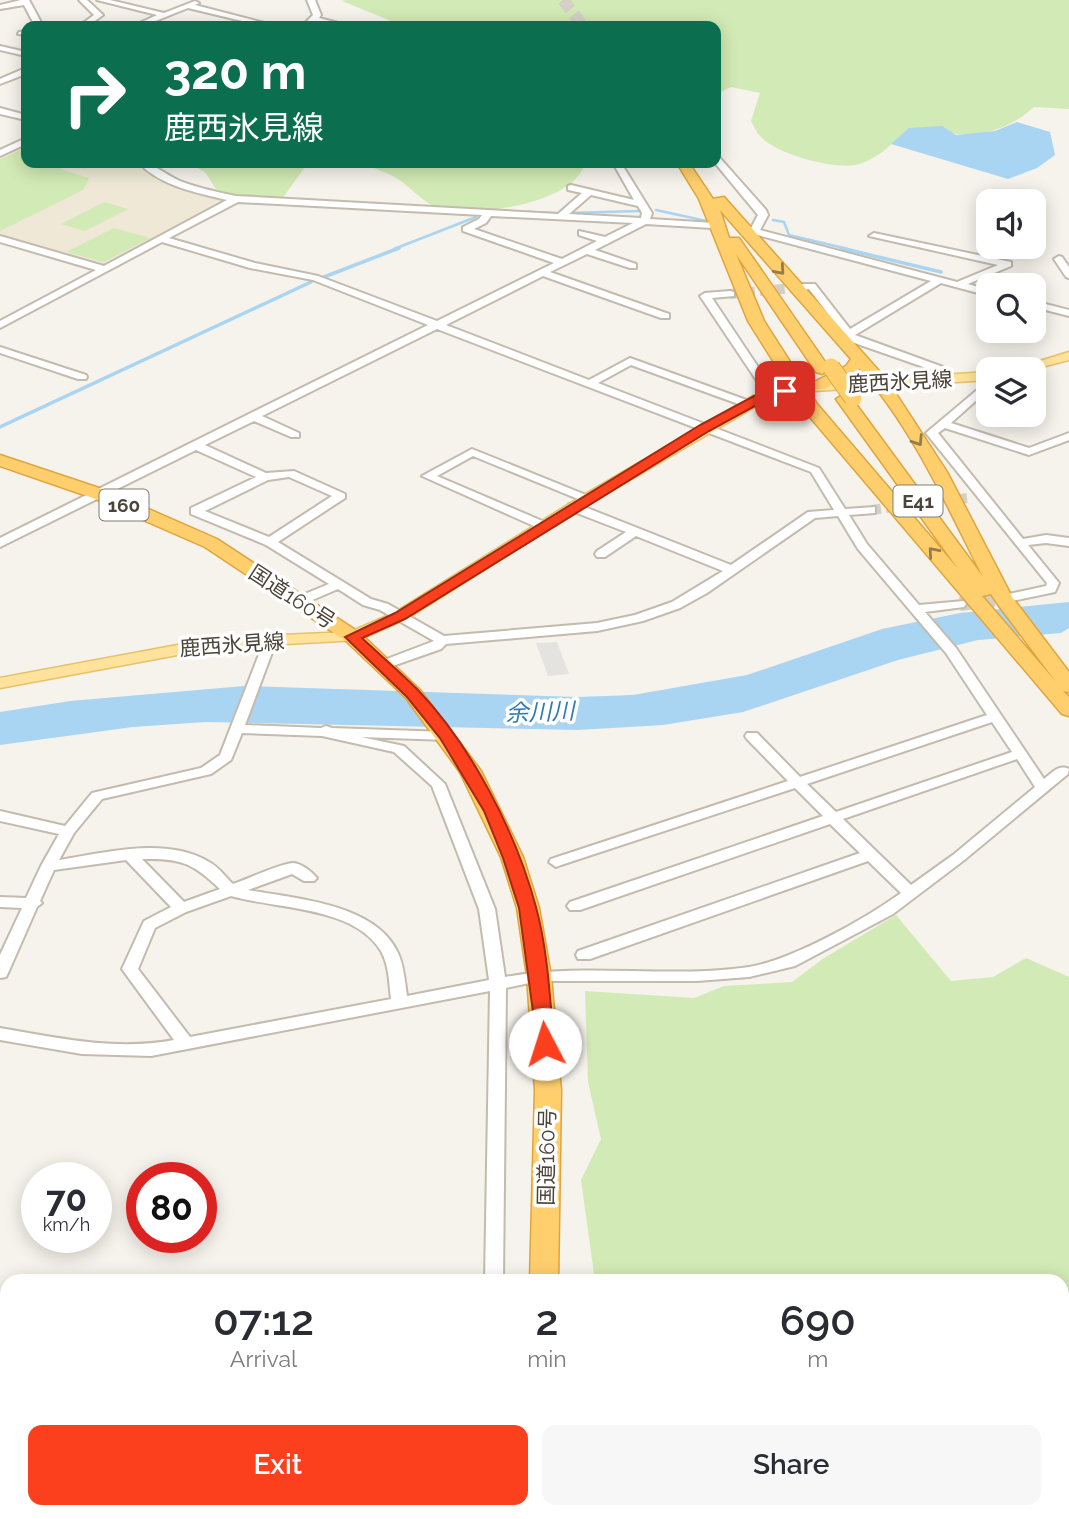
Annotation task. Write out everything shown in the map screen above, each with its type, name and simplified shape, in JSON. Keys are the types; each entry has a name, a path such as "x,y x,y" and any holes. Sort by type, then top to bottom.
{"highway":[{"name":"E41","path":"687,168 713,200"},
{"name":"E41","path":"695,168 713,200 988,601 1022,642 1069,686"},
{"path":"713,200 881,383 938,472 988,601"},
{"path":"713,200 756,321 799,388 842,446 988,601 1022,642 1069,710"},
{"path":"818,386 852,369 859,359"},
{"name":"国道160号","path":"0,460 240,564 353,637 413,694 447,736 492,811 512,858 528,908 539,976 548,1090 544,1274"},
{"name":"国道160号","path":"0,473 91,498"}],"main road":[{"path":"1046,362 1069,356"},
{"name":"鹿西氷見線","path":"0,683 180,647 271,639 310,641 353,637 400,616 705,428 771,394 818,386 976,380"}],"street":[{"path":"83,0 99,15 91,21"},
{"path":"101,0 165,15"},
{"path":"150,21 202,0"},
{"path":"311,0 317,15 312,21"},
{"path":"0,8 26,1 36,21"},
{"path":"188,6 251,21"},
{"path":"314,19 323,21"},
{"path":"0,48 21,53"},
{"path":"0,82 21,73"},
{"path":"0,111 21,117"},
{"path":"0,153 21,143"},
{"path":"721,165 761,210 763,215 752,230 976,290"},
{"path":"149,168 186,186 236,199 712,225"},
{"path":"0,543 645,221 647,213 620,168"},
{"path":"571,188 642,204"},
{"path":"560,218 589,192"},
{"path":"0,325 236,199"},
{"path":"487,214 483,221 466,229 564,263"},
{"path":"582,233 607,242"},
{"path":"874,236 1009,261 958,285"},
{"path":"0,239 105,269"},
{"path":"161,239 253,266 315,278 815,470 862,546 951,651 1042,786"},
{"path":"589,251 633,266"},
{"path":"1059,259 1069,275"},
{"path":"544,273 665,316"},
{"path":"849,334 939,280"},
{"path":"803,287 812,286 853,339 939,369 949,380"},
{"path":"730,294 705,296 771,394"},
{"path":"1046,307 1069,313"},
{"path":"0,350 82,376"},
{"path":"589,384 630,361 748,404"},
{"path":"917,611 1044,593 1051,589 1053,583 932,433 976,391"},
{"path":"255,417 295,435"},
{"path":"944,424 1029,452 1069,436"},
{"path":"197,446 265,477"},
{"path":"543,526 428,476 472,452 587,499"},
{"path":"270,542 341,496 290,473 265,477 195,511 270,542 367,602 400,616 442,640 597,627 638,618 676,605 812,515 871,510"},
{"path":"967,499 984,497"},
{"path":"573,507 732,570"},
{"path":"601,554 635,532"},
{"path":"1020,543 1046,539 1069,542"},
{"path":"299,601 339,584"},
{"path":"0,973 34,903 48,866 68,831 102,794 206,771 219,765 226,757 271,639"},
{"path":"384,665 436,646 442,640"},
{"path":"556,862 995,717"},
{"path":"236,729 447,736"},
{"path":"326,730 328,735 399,749 438,784 487,909 498,985 494,1274"},
{"path":"752,736 910,893"},
{"path":"575,906 1020,754"},
{"path":"0,1034 82,1048 151,1049 539,976 697,976 749,972 789,962 888,910 958,858 1063,771"},
{"path":"0,816 68,831"},
{"path":"48,866 130,855 170,856 201,863 235,892 351,916 371,930 389,950 400,1003"},
{"path":"130,855 181,908"},
{"path":"584,955 870,855"},
{"path":"186,1044 130,969 149,925 181,908 235,892 285,865 299,869 309,878"},
{"path":"0,902 34,903"}],"shaded area":[{"path":"21,146 21,168 141,168 157,180 225,202 105,266 0,237 0,156"},
{"path":"557,642 569,674 548,676 536,643"}],"green space":[{"path":"1069,0 1069,109 1034,107 1005,126 975,134 909,128 885,150 864,163 834,165 794,155 771,145 761,137 751,121 760,93 731,87 721,92 721,21 391,21 342,1"},
{"path":"21,150 21,168 62,168 89,178 83,190 0,231 0,159"},
{"path":"198,168 304,168 282,199 218,193 206,173"},
{"path":"374,168 582,168 577,177 563,189 544,198 499,209 477,211 435,207"},
{"path":"104,202 128,209 85,231 61,224"},
{"path":"114,228 150,238 104,262 66,252"},
{"path":"896,915 951,981 993,977 1026,958 1069,977 1069,1274 594,1274 581,1180 601,1139 588,1082 585,991 694,998 724,986 792,982 824,958"}],"water":[{"path":"1017,122 1050,132 1055,155 1037,168 1008,179 891,144 909,128 942,126 956,135 995,131"},
{"name":"余川川","path":"1069,602 1069,628 1061,633 978,640 898,660 743,712 663,725 578,730 205,722 133,727 0,745 0,712 70,701 244,686 577,697 633,695 747,675 882,629 960,613"}],"waterway":[{"path":"482,210 555,213"},
{"path":"656,210 711,222"},
{"path":"569,213 640,211"},
{"path":"394,249 476,217"},
{"path":"773,220 784,222 789,235 848,249"},
{"path":"324,277 399,248"},
{"path":"841,248 941,272"},
{"path":"0,427 311,282"}],"tunnel":[{"path":"563,0 579,21"},
{"path":"730,294 803,287"},
{"path":"871,510 967,498"},
{"path":"960,604 1008,598"}],"route":[{"path":"545,1044 539,976 528,908 512,858 492,811 447,736 413,694 353,637 400,616 705,428 758,399 785,391"}]}
